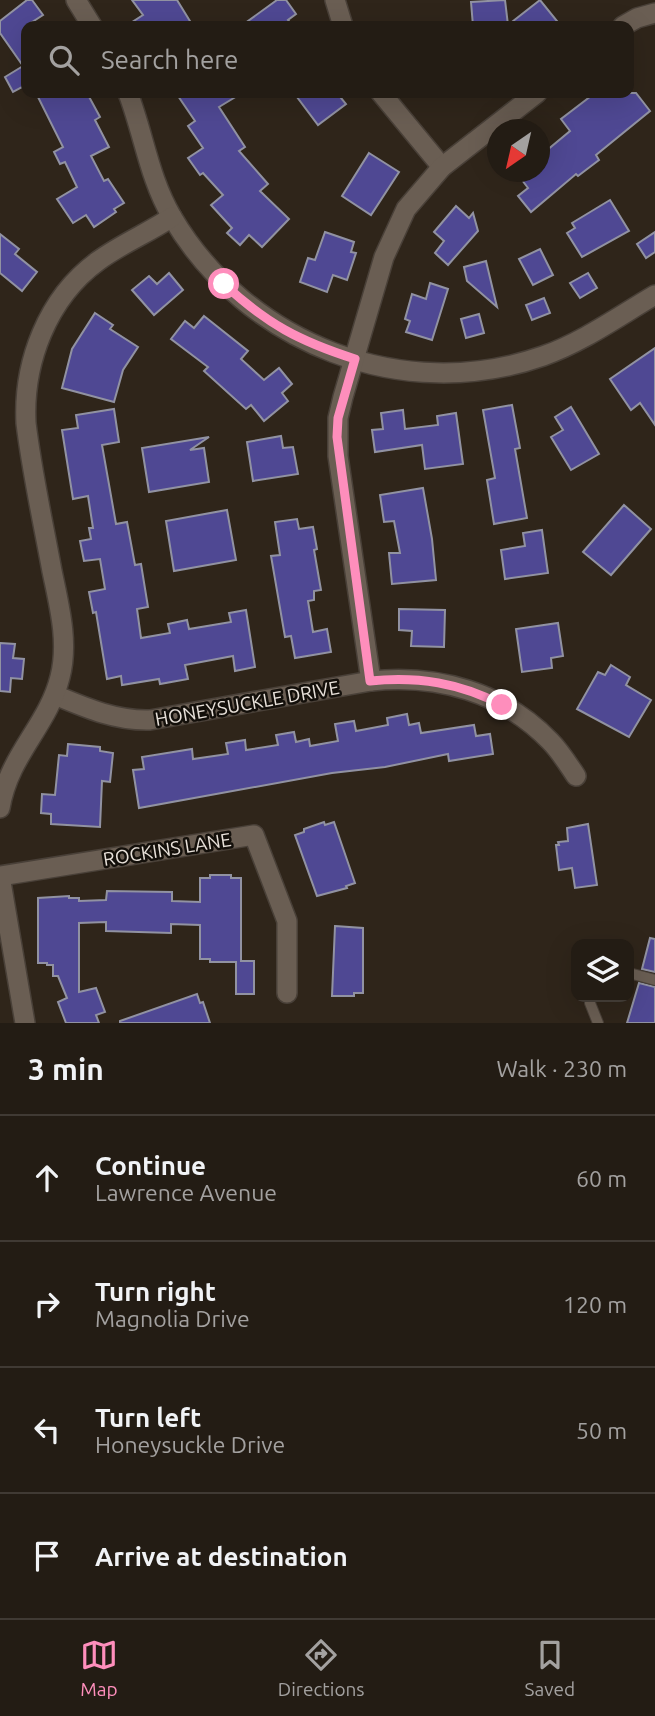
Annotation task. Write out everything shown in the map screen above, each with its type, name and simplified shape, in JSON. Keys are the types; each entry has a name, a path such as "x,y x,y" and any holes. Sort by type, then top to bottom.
{"street":[{"path":"76,0 89,21"},
{"path":"335,0 341,21"},
{"path":"632,21 655,13"},
{"path":"129,98 151,173 172,217 205,264 256,311 287,333 316,346 387,368 429,373 467,372 506,366 564,347 655,295"},
{"path":"385,98 442,167"},
{"path":"370,681 337,437 338,418 384,257 406,209 442,167 531,98"},
{"path":"0,808 10,771 55,695 61,674 63,651 59,607 26,423 25,402 31,361 49,319 70,288 88,269 172,217"},
{"name":"HONEYSUCKLE DRIVE","path":"55,695 111,716 135,721 370,681 393,678 430,680 484,695 511,710 536,727 552,743 576,776"},
{"name":"ROCKINS LANE","path":"0,876 254,835 287,921 287,993"},
{"path":"0,876 25,1023"}],"lane":[{"path":"634,974 655,980"},
{"path":"590,1003 598,1023"}],"building":[{"path":"27,0 32,0 43,15 34,21 21,21 21,63 0,33 0,21"},
{"path":"132,0 177,0 190,21 134,21 143,15"},
{"path":"277,0 286,0 296,14 289,21 248,21"},
{"path":"505,0 508,21 473,21 471,2"},
{"path":"540,0 557,21 513,21"},
{"path":"21,67 21,88 13,92 5,77"},
{"path":"636,93 650,111 596,155 599,160 578,176 576,174 531,212 518,196 528,188 524,182 550,182 550,148 570,131 561,119 588,98 634,98"},
{"path":"38,98 90,98 100,117 95,120 109,147 91,156 104,181 108,179 124,203 94,227 86,215 73,223 57,199 77,187 65,162 60,164 54,152 63,147"},
{"path":"179,98 234,98 219,107 245,147 239,151 268,184 260,191 289,219 262,247 249,235 240,245 227,233 232,228 211,205 223,195 203,173 200,175 188,158 203,148 188,126 195,121"},
{"path":"298,98 341,98 346,104 318,125"},
{"path":"369,153 399,172 371,215 342,196"},
{"path":"610,200 629,231 582,257 567,233 575,228 572,223"},
{"path":"456,206 469,218 473,213 478,231 448,265 435,253 444,241 434,232"},
{"path":"325,232 354,242 351,252 356,253 347,280 333,275 327,292 300,282 308,258 315,260"},
{"path":"655,232 655,252 646,258 637,244"},
{"path":"0,234 19,249 15,254 37,272 22,291 0,273"},
{"path":"540,249 553,275 533,285 519,259"},
{"path":"486,261 497,307 467,281 464,267"},
{"path":"169,273 183,290 154,315 132,290 149,276 157,284"},
{"path":"588,273 597,288 580,298 570,283"},
{"path":"430,283 448,289 432,340 406,332 410,321 405,319 412,294 426,299"},
{"path":"544,298 550,313 532,320 526,305"},
{"path":"95,313 113,325 110,329 138,347 123,370 114,402 62,388 72,349"},
{"path":"479,314 484,333 466,338 461,319"},
{"path":"204,316 248,351 241,359 264,380 279,368 292,384 282,393 288,401 264,421 251,405 246,409 204,371 208,367 171,339 185,321 194,328"},
{"path":"655,348 655,425 640,403 631,410 610,379"},
{"path":"512,405 520,448 515,449 527,518 494,524 487,480 495,478 483,410"},
{"path":"571,407 599,454 571,470 551,437 563,430 555,417"},
{"path":"114,409 119,442 102,445 116,524 127,522 135,565 141,564 148,607 137,609 141,638 170,633 168,624 187,620 189,629 231,622 229,613 246,610 255,667 235,671 233,656 185,665 188,679 160,684 159,679 122,685 121,676 107,679 96,612 93,613 89,592 105,589 100,559 84,561 80,541 91,539 89,528 93,528 88,496 73,499 62,430 78,428 76,415"},
{"path":"403,410 405,429 438,425 437,416 456,413 463,464 425,469 422,445 375,452 372,430 383,429 381,413"},
{"path":"281,436 283,448 293,447 298,474 253,481 247,442"},
{"path":"209,437 190,450 204,448 209,482 149,492 142,448"},
{"path":"423,488 436,580 392,584 389,553 400,553 394,521 384,522 380,495"},
{"path":"624,505 651,529 611,575 583,552"},
{"path":"227,510 236,560 174,571 166,521"},
{"path":"297,519 299,529 313,527 321,590 314,591 314,600 308,601 313,632 327,629 331,652 295,658 291,636 285,637 271,556 280,555 275,522"},
{"path":"542,530 548,573 505,579 501,550 525,546 523,533"},
{"path":"399,609 445,610 444,647 411,646 412,631 399,630"},
{"path":"558,623 563,656 551,658 552,668 522,672 516,629"},
{"path":"0,643 15,644 13,658 24,659 22,679 11,678 10,692 0,691"},
{"path":"611,665 630,677 626,685 651,700 629,737 577,709 598,672 605,675"},
{"path":"407,714 409,725 419,723 421,733 474,725 476,736 490,734 493,754 449,761 448,754 139,808 133,770 144,769 142,757 192,749 193,759 228,754 226,743 245,740 246,750 278,745 276,735 294,732 296,742 309,739 310,746 338,741 335,724 354,721 356,731 388,725 387,718"},
{"path":"68,744 100,747 100,751 113,753 110,782 102,781 100,827 51,824 51,814 41,813 42,794 55,795 59,755 67,756"},
{"path":"324,822 325,825 334,822 355,883 346,886 347,888 317,896 295,835"},
{"path":"588,824 597,885 575,888 572,868 559,870 556,845 559,845 558,842 568,841 567,828"},
{"path":"210,875 241,878 241,961 254,961 254,994 236,994 236,962 210,962 210,959 200,959 200,925 171,924 171,933 106,931 106,922 79,923 79,992 96,988 105,1012 96,1015 99,1023 66,1023 58,1002 67,998 58,976 53,976 53,965 38,963 38,898 69,896 79,898 79,901 106,900 107,891 172,892 172,901 200,902 200,878 210,878"},
{"path":"335,926 363,928 363,993 354,993 354,996 332,996"},
{"path":"650,938 655,939 655,972 642,969"},
{"path":"639,983 655,987 655,1023 627,1023"},
{"path":"197,994 200,1003 203,1002 210,1023 120,1023 120,1021"}],"route":[{"path":"224,284 287,333 355,359 338,418 337,437 370,681 393,678 430,680 464,688 502,705"}]}
